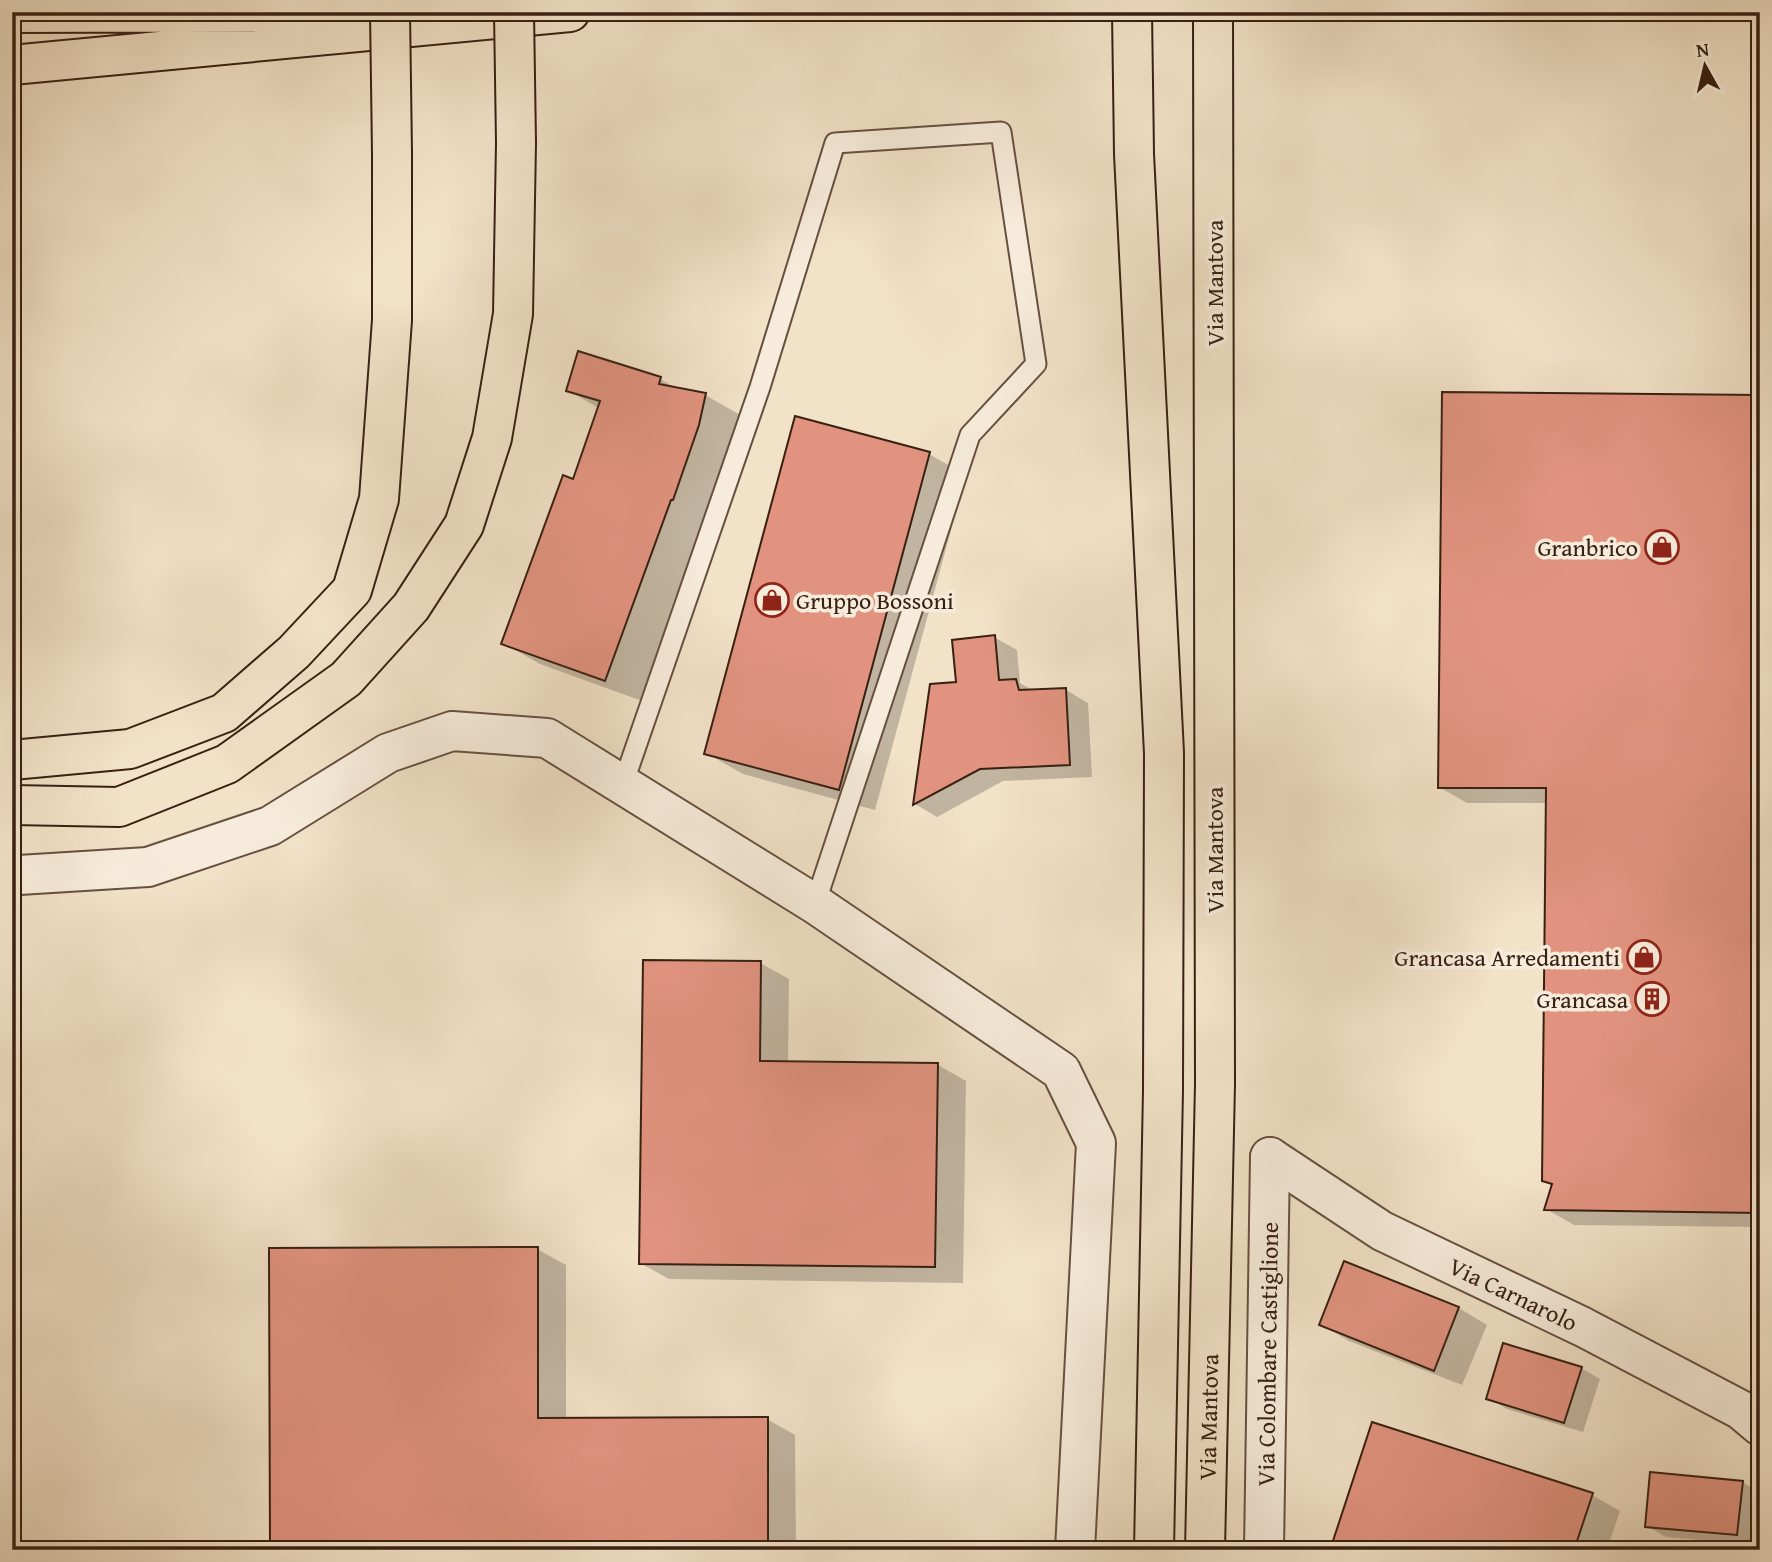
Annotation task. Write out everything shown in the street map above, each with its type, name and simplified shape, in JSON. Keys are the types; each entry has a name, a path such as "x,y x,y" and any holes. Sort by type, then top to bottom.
{"highway":[{"path":"12,760 130,749 224,713 294,652 352,590 379,499 392,320 390,12"},
{"path":"12,13 396,12"},
{"path":"12,805 119,807 228,764 346,679 411,607 464,525 492,438 513,314 516,143 514,12"},
{"path":"12,65 570,12"},
{"name":"Via Mantova","path":"1132,12 1133,154 1164,753 1162,1104 1154,1550"},
{"name":"Via Mantova","path":"1205,1550 1215,1084 1213,12"}],"street":[{"path":"12,873 19,875 148,867 270,827 388,753 452,731 547,738 815,904 1060,1072 1096,1143 1075,1550"},
{"name":"Via Carnarolo","path":"1270,1157 1382,1231 1583,1326 1741,1410 1760,1426"},
{"name":"Via Colombare Castiglione","path":"1264,1550 1270,1157"}],"lane":[{"path":"623,784 760,387 835,143 1001,132 1036,364 970,435 815,904"}],"building":[{"path":"578,351 661,377 659,384 706,393 699,425 673,500 605,681 501,644 563,475 573,479 600,401 566,391"},
{"name":"Grancasa","path":"1442,392 1760,395 1760,1213 1544,1210 1552,1184 1542,1181 1546,788 1438,788"},
{"path":"795,416 930,452 839,790 704,754"},
{"path":"995,635 999,680 1016,679 1019,690 1066,688 1070,765 980,769 913,805 930,684 956,682 952,640"},
{"path":"643,960 761,961 760,1061 938,1063 935,1267 639,1264"},
{"path":"538,1247 538,1418 768,1417 768,1550 270,1550 269,1248"},
{"path":"1344,1261 1459,1307 1434,1371 1319,1325"},
{"path":"1503,1343 1582,1367 1564,1423 1486,1399"},
{"path":"1372,1422 1593,1493 1574,1550 1330,1550"},
{"path":"1650,1472 1743,1481 1737,1535 1645,1527"}],"place":[{"name":"Granbrico","path":"1662,547"},
{"name":"Gruppo Bossoni","path":"772,600"},
{"name":"Grancasa Arredamenti","path":"1644,957"},
{"name":"Grancasa","path":"1652,999"}]}
